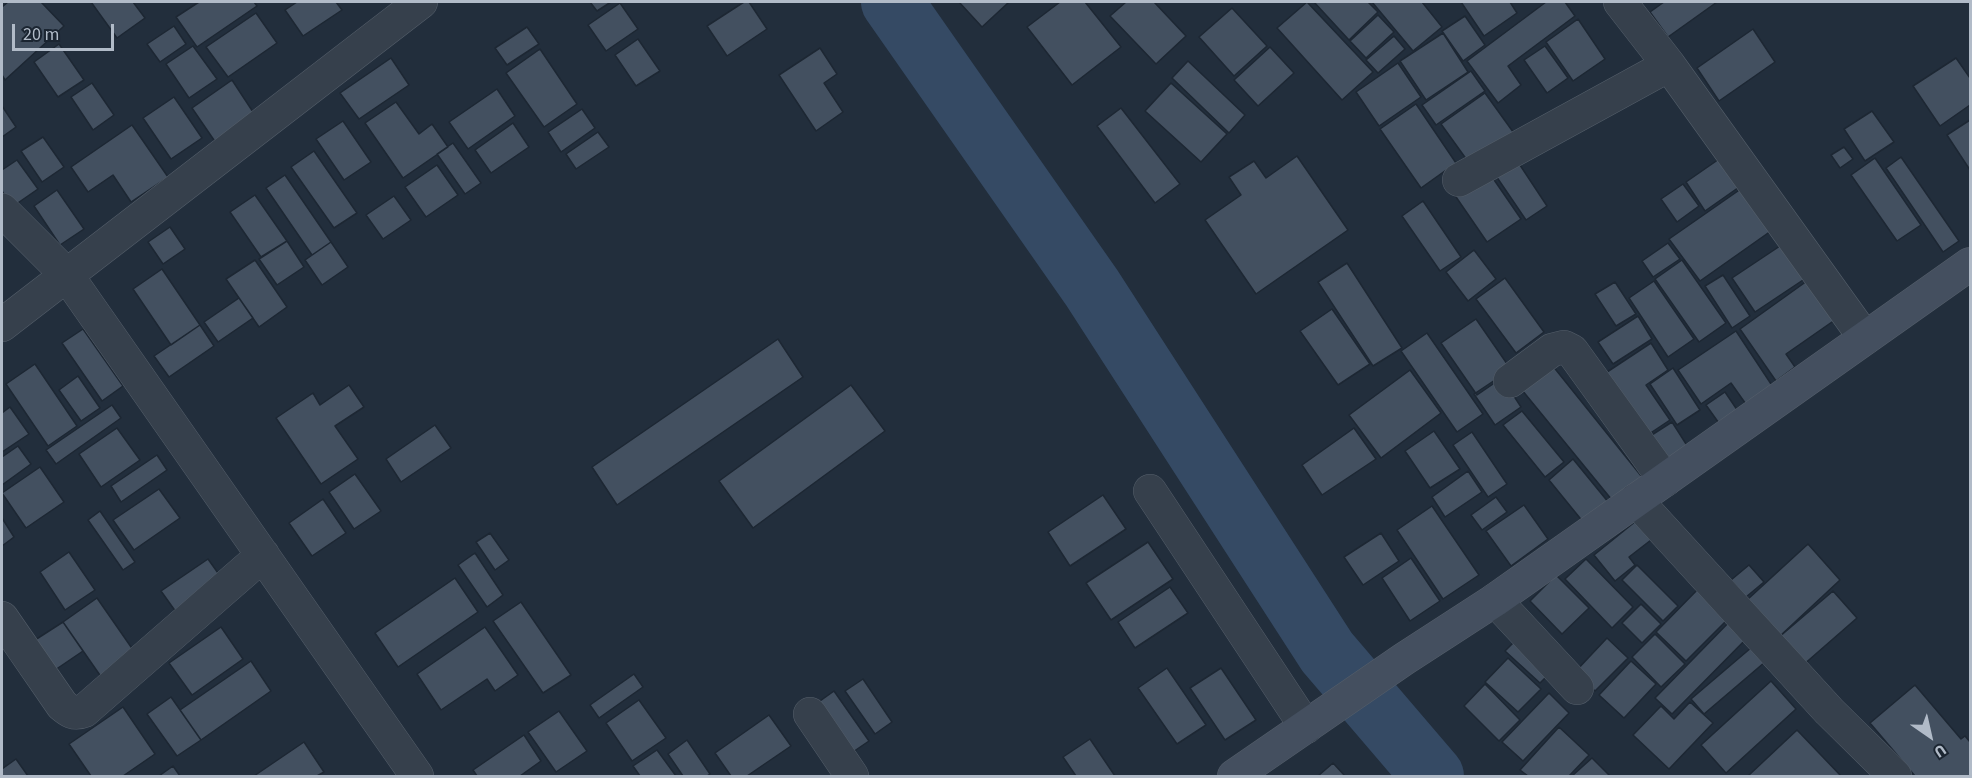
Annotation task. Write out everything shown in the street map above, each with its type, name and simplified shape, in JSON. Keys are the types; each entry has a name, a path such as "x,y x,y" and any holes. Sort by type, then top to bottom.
{"street":[{"path":"2,325 421,2"},
{"path":"1620,2 1669,65 1865,338"},
{"path":"1459,180 1669,65"},
{"path":"2,210 66,274 417,777"},
{"path":"1234,777 1404,659 1495,600 1971,264"},
{"path":"1510,381 1552,350 1564,347 1572,351 1665,480"},
{"path":"1150,492 1313,722"},
{"path":"1636,500 1829,711 1895,777"},
{"path":"2,618 62,705 78,713 84,711 263,555"},
{"path":"1495,600 1577,688"},
{"path":"810,714 852,777"}],"building":[{"path":"8,2 41,2 64,26 5,80 2,75 2,7"},
{"path":"91,2 133,2 145,18 117,38"},
{"path":"199,2 254,2 257,6 197,47 176,17"},
{"path":"297,2 336,2 342,10 303,36 285,10"},
{"path":"590,2 611,2 597,11"},
{"path":"744,2 749,2 767,29 727,56 707,26"},
{"path":"959,2 1009,2 982,27"},
{"path":"1060,2 1085,2 1121,47 1072,85 1027,27"},
{"path":"1126,2 1154,2 1186,36 1156,64 1110,16"},
{"path":"1307,2 1373,72 1342,100 1277,28"},
{"path":"1314,2 1368,2 1378,12 1349,40"},
{"path":"1372,2 1422,2 1442,27 1413,51"},
{"path":"1461,2 1510,2 1517,13 1484,36"},
{"path":"1546,2 1565,2 1575,16 1508,66 1521,85 1498,103 1467,61"},
{"path":"1664,2 1717,2 1668,37 1650,12"},
{"path":"620,3 638,29 606,51 588,25"},
{"path":"1232,8 1267,46 1234,76 1199,37"},
{"path":"256,13 277,43 228,77 206,47"},
{"path":"1378,15 1394,32 1366,58 1350,41"},
{"path":"1465,16 1485,45 1463,61 1442,31"},
{"path":"1578,19 1605,59 1573,81 1546,42"},
{"path":"174,26 186,44 160,62 147,44"},
{"path":"527,27 539,44 507,65 495,48"},
{"path":"1753,29 1775,62 1719,101 1697,68"},
{"path":"1443,33 1468,72 1426,100 1400,61"},
{"path":"1394,36 1405,49 1378,73 1366,60"},
{"path":"638,39 660,71 636,86 615,55"},
{"path":"59,44 84,80 58,97 34,62"},
{"path":"193,46 217,79 189,98 166,64"},
{"path":"1545,46 1568,78 1547,93 1524,60"},
{"path":"1270,47 1294,73 1258,106 1234,80"},
{"path":"820,48 837,74 824,83 843,112 816,131 779,75"},
{"path":"540,49 577,104 544,127 506,73"},
{"path":"391,58 409,85 359,119 340,93"},
{"path":"1956,58 1970,78 1970,105 1940,126 1913,86"},
{"path":"1188,61 1245,115 1229,133 1172,78"},
{"path":"1398,63 1421,97 1379,126 1356,92"},
{"path":"1471,71 1485,91 1436,125 1422,105"},
{"path":"232,80 255,115 216,143 192,108"},
{"path":"92,83 114,115 93,130 71,97"},
{"path":"1171,83 1227,134 1201,162 1145,111"},
{"path":"497,89 515,116 468,149 449,122"},
{"path":"1485,93 1516,136 1472,167 1441,124"},
{"path":"174,97 202,138 171,159 143,118"},
{"path":"396,102 419,134 432,124 448,147 403,178 365,123"},
{"path":"1416,104 1456,163 1421,188 1380,129"},
{"path":"2,106 16,127 2,137"},
{"path":"1121,108 1180,184 1155,203 1097,126"},
{"path":"582,109 595,128 561,152 548,132"},
{"path":"1872,111 1894,142 1865,161 1844,129"},
{"path":"1970,120 1970,170 1947,135"},
{"path":"343,121 371,162 344,180 316,139"},
{"path":"513,123 529,147 491,173 475,150"},
{"path":"132,125 168,177 131,202 113,175 88,192 71,167"},
{"path":"598,132 609,147 576,169 566,154"},
{"path":"43,137 64,167 42,182 21,151"},
{"path":"453,143 481,183 465,194 437,154"},
{"path":"1844,147 1853,159 1840,168 1831,155"},
{"path":"314,151 357,213 334,228 291,167"},
{"path":"1297,156 1348,230 1256,294 1205,220 1241,195 1229,177 1254,161 1266,178"},
{"path":"1514,156 1547,206 1526,220 1492,170"},
{"path":"1722,157 1742,185 1705,211 1686,182"},
{"path":"1901,157 1959,241 1943,252 1886,168"},
{"path":"1875,158 1921,225 1897,241 1851,175"},
{"path":"17,160 38,189 12,207 2,191 2,170"},
{"path":"437,165 458,195 426,217 405,187"},
{"path":"1488,171 1521,219 1487,242 1454,194"},
{"path":"285,175 331,242 312,255 266,188"},
{"path":"1683,184 1699,206 1677,222 1661,199"},
{"path":"1748,184 1778,226 1700,281 1669,239"},
{"path":"57,190 84,229 60,245 34,206"},
{"path":"255,195 287,241 261,257 230,212"},
{"path":"394,196 411,220 383,239 366,215"},
{"path":"1423,201 1461,257 1440,271 1402,216"},
{"path":"170,227 185,249 163,264 148,242"},
{"path":"287,241 304,267 277,285 259,259"},
{"path":"331,242 348,267 322,285 305,260"},
{"path":"1668,243 1680,259 1653,277 1642,261"},
{"path":"1783,244 1806,278 1755,312 1732,278"},
{"path":"1474,250 1496,279 1468,301 1446,272"},
{"path":"255,260 287,307 259,327 226,279"},
{"path":"1682,260 1726,323 1699,342 1655,279"},
{"path":"1347,263 1402,348 1373,366 1318,282"},
{"path":"162,269 200,325 171,345 133,289"},
{"path":"1723,275 1750,316 1732,328 1705,286"},
{"path":"1814,276 1842,315 1786,354 1795,367 1776,381 1740,329"},
{"path":"1505,278 1544,332 1516,353 1476,299"},
{"path":"1654,281 1694,339 1668,357 1629,298"},
{"path":"1615,282 1636,314 1616,326 1595,294"},
{"path":"239,298 253,318 218,342 204,322"},
{"path":"1332,309 1370,364 1338,385 1300,331"},
{"path":"1638,316 1652,339 1613,364 1598,342"},
{"path":"1476,319 1512,371 1477,395 1441,343"},
{"path":"200,325 214,346 169,377 154,356"},
{"path":"83,329 123,386 102,401 62,343"},
{"path":"1736,331 1775,390 1748,407 1731,383 1701,404 1678,370"},
{"path":"1427,333 1483,414 1457,432 1401,351"},
{"path":"778,339 803,377 617,505 592,467"},
{"path":"1651,343 1668,370 1646,385 1670,420 1643,438 1601,376"},
{"path":"35,364 77,426 48,446 6,384"},
{"path":"1552,365 1642,477 1612,500 1522,390"},
{"path":"1673,368 1700,410 1677,425 1650,384"},
{"path":"1410,370 1441,413 1381,458 1349,415"},
{"path":"78,376 100,408 81,421 59,390"},
{"path":"1501,376 1521,407 1495,425 1474,394"},
{"path":"349,385 364,407 335,426 358,459 321,484 276,418 313,393 320,405"},
{"path":"851,385 885,431 753,528 719,481"},
{"path":"1725,392 1744,420 1726,433 1706,405"},
{"path":"112,405 121,418 56,464 46,450"},
{"path":"10,407 29,434 2,452 2,413"},
{"path":"1522,411 1564,462 1545,477 1503,425"},
{"path":"1672,422 1688,447 1660,465 1644,440"},
{"path":"435,425 451,448 401,482 386,459"},
{"path":"117,428 140,460 101,487 79,454"},
{"path":"1354,428 1376,459 1322,495 1302,465"},
{"path":"1434,431 1460,469 1430,488 1405,451"},
{"path":"1472,432 1507,484 1488,497 1453,445"},
{"path":"18,446 31,464 2,485 2,457"},
{"path":"157,455 167,470 121,502 111,486"},
{"path":"1573,459 1609,503 1584,523 1549,480"},
{"path":"40,467 64,502 26,528 2,493"},
{"path":"1468,471 1482,492 1445,517 1432,497"},
{"path":"355,474 381,511 354,529 329,492"},
{"path":"159,489 180,518 134,550 113,520"},
{"path":"1103,495 1126,529 1070,566 1048,532"},
{"path":"1496,497 1507,512 1482,530 1471,515"},
{"path":"323,499 346,533 312,556 289,523"},
{"path":"1524,505 1548,539 1511,566 1486,531"},
{"path":"1432,506 1479,575 1443,599 1397,530"},
{"path":"100,511 135,562 123,570 88,520"},
{"path":"2,518 14,537 2,546"},
{"path":"1636,521 1651,540 1629,557 1635,565 1615,581 1594,555"},
{"path":"490,533 509,560 495,570 476,542"},
{"path":"1381,533 1399,561 1363,585 1344,557"},
{"path":"1148,542 1173,579 1111,620 1086,583"},
{"path":"1808,544 1840,580 1780,636 1747,600"},
{"path":"69,552 95,590 65,610 40,572"},
{"path":"475,553 503,595 487,607 458,565"},
{"path":"1411,558 1440,601 1410,621 1382,578"},
{"path":"208,559 223,580 176,612 161,591"},
{"path":"1586,559 1633,607 1612,628 1565,579"},
{"path":"1637,565 1678,606 1663,621 1622,580"},
{"path":"1749,565 1764,582 1746,597 1731,580"},
{"path":"1556,575 1589,608 1562,634 1530,601"},
{"path":"455,578 478,612 398,667 375,633"},
{"path":"1703,584 1733,614 1686,661 1656,632"},
{"path":"1170,587 1188,613 1135,648 1118,622"},
{"path":"1833,591 1857,618 1802,666 1778,638"},
{"path":"97,598 138,657 104,681 63,622"},
{"path":"521,602 571,675 543,693 493,621"},
{"path":"1641,604 1661,624 1642,643 1622,623"},
{"path":"1736,615 1753,632 1672,714 1655,698"},
{"path":"63,622 83,651 55,670 35,640"},
{"path":"221,627 243,659 192,695 169,663"},
{"path":"485,627 518,675 495,691 487,679 441,710 417,674"},
{"path":"1655,634 1685,664 1661,687 1632,657"},
{"path":"1607,638 1628,658 1595,691 1575,672"},
{"path":"1517,639 1552,671 1540,683 1505,651"},
{"path":"1752,647 1765,662 1704,714 1691,699"},
{"path":"1508,658 1541,689 1518,712 1485,682"},
{"path":"251,661 271,691 201,740 180,710"},
{"path":"1631,661 1656,684 1624,718 1599,695"},
{"path":"1167,668 1206,725 1177,744 1138,688"},
{"path":"1221,668 1256,720 1225,740 1190,688"},
{"path":"634,674 643,687 599,718 590,705"},
{"path":"863,679 892,722 875,734 845,691"},
{"path":"1771,681 1796,709 1726,773 1701,745"},
{"path":"1485,684 1520,720 1499,741 1464,706"},
{"path":"1915,685 1961,739 1965,736 1970,742 1970,776 1915,776 1870,723"},
{"path":"834,691 869,741 847,756 813,706"},
{"path":"1549,693 1569,713 1523,761 1502,742"},
{"path":"171,697 201,740 177,756 147,714"},
{"path":"639,700 666,738 632,761 606,723"},
{"path":"1690,702 1713,723 1669,769 1633,735 1661,706 1674,719"},
{"path":"123,707 155,754 123,776 91,776 69,744"},
{"path":"559,711 587,751 556,772 528,732"},
{"path":"769,715 791,746 747,776 731,776 715,753"},
{"path":"1559,727 1589,755 1569,776 1528,776 1520,770"},
{"path":"1797,730 1841,776 1748,776"},
{"path":"524,735 541,761 520,776 477,776 473,770"},
{"path":"1090,739 1115,776 1076,776 1063,757"},
{"path":"687,740 710,774 707,776 683,776 668,754"},
{"path":"304,742 324,772 317,776 254,776"},
{"path":"657,750 676,776 640,776 633,766"},
{"path":"1592,758 1610,776 1572,776"},
{"path":"16,759 28,776 2,776 2,769"},
{"path":"1333,763 1345,776 1318,776"},
{"path":"173,766 180,776 159,776"}],"waterway":[{"path":"892,2 1092,288 1327,652 1433,776"}]}
